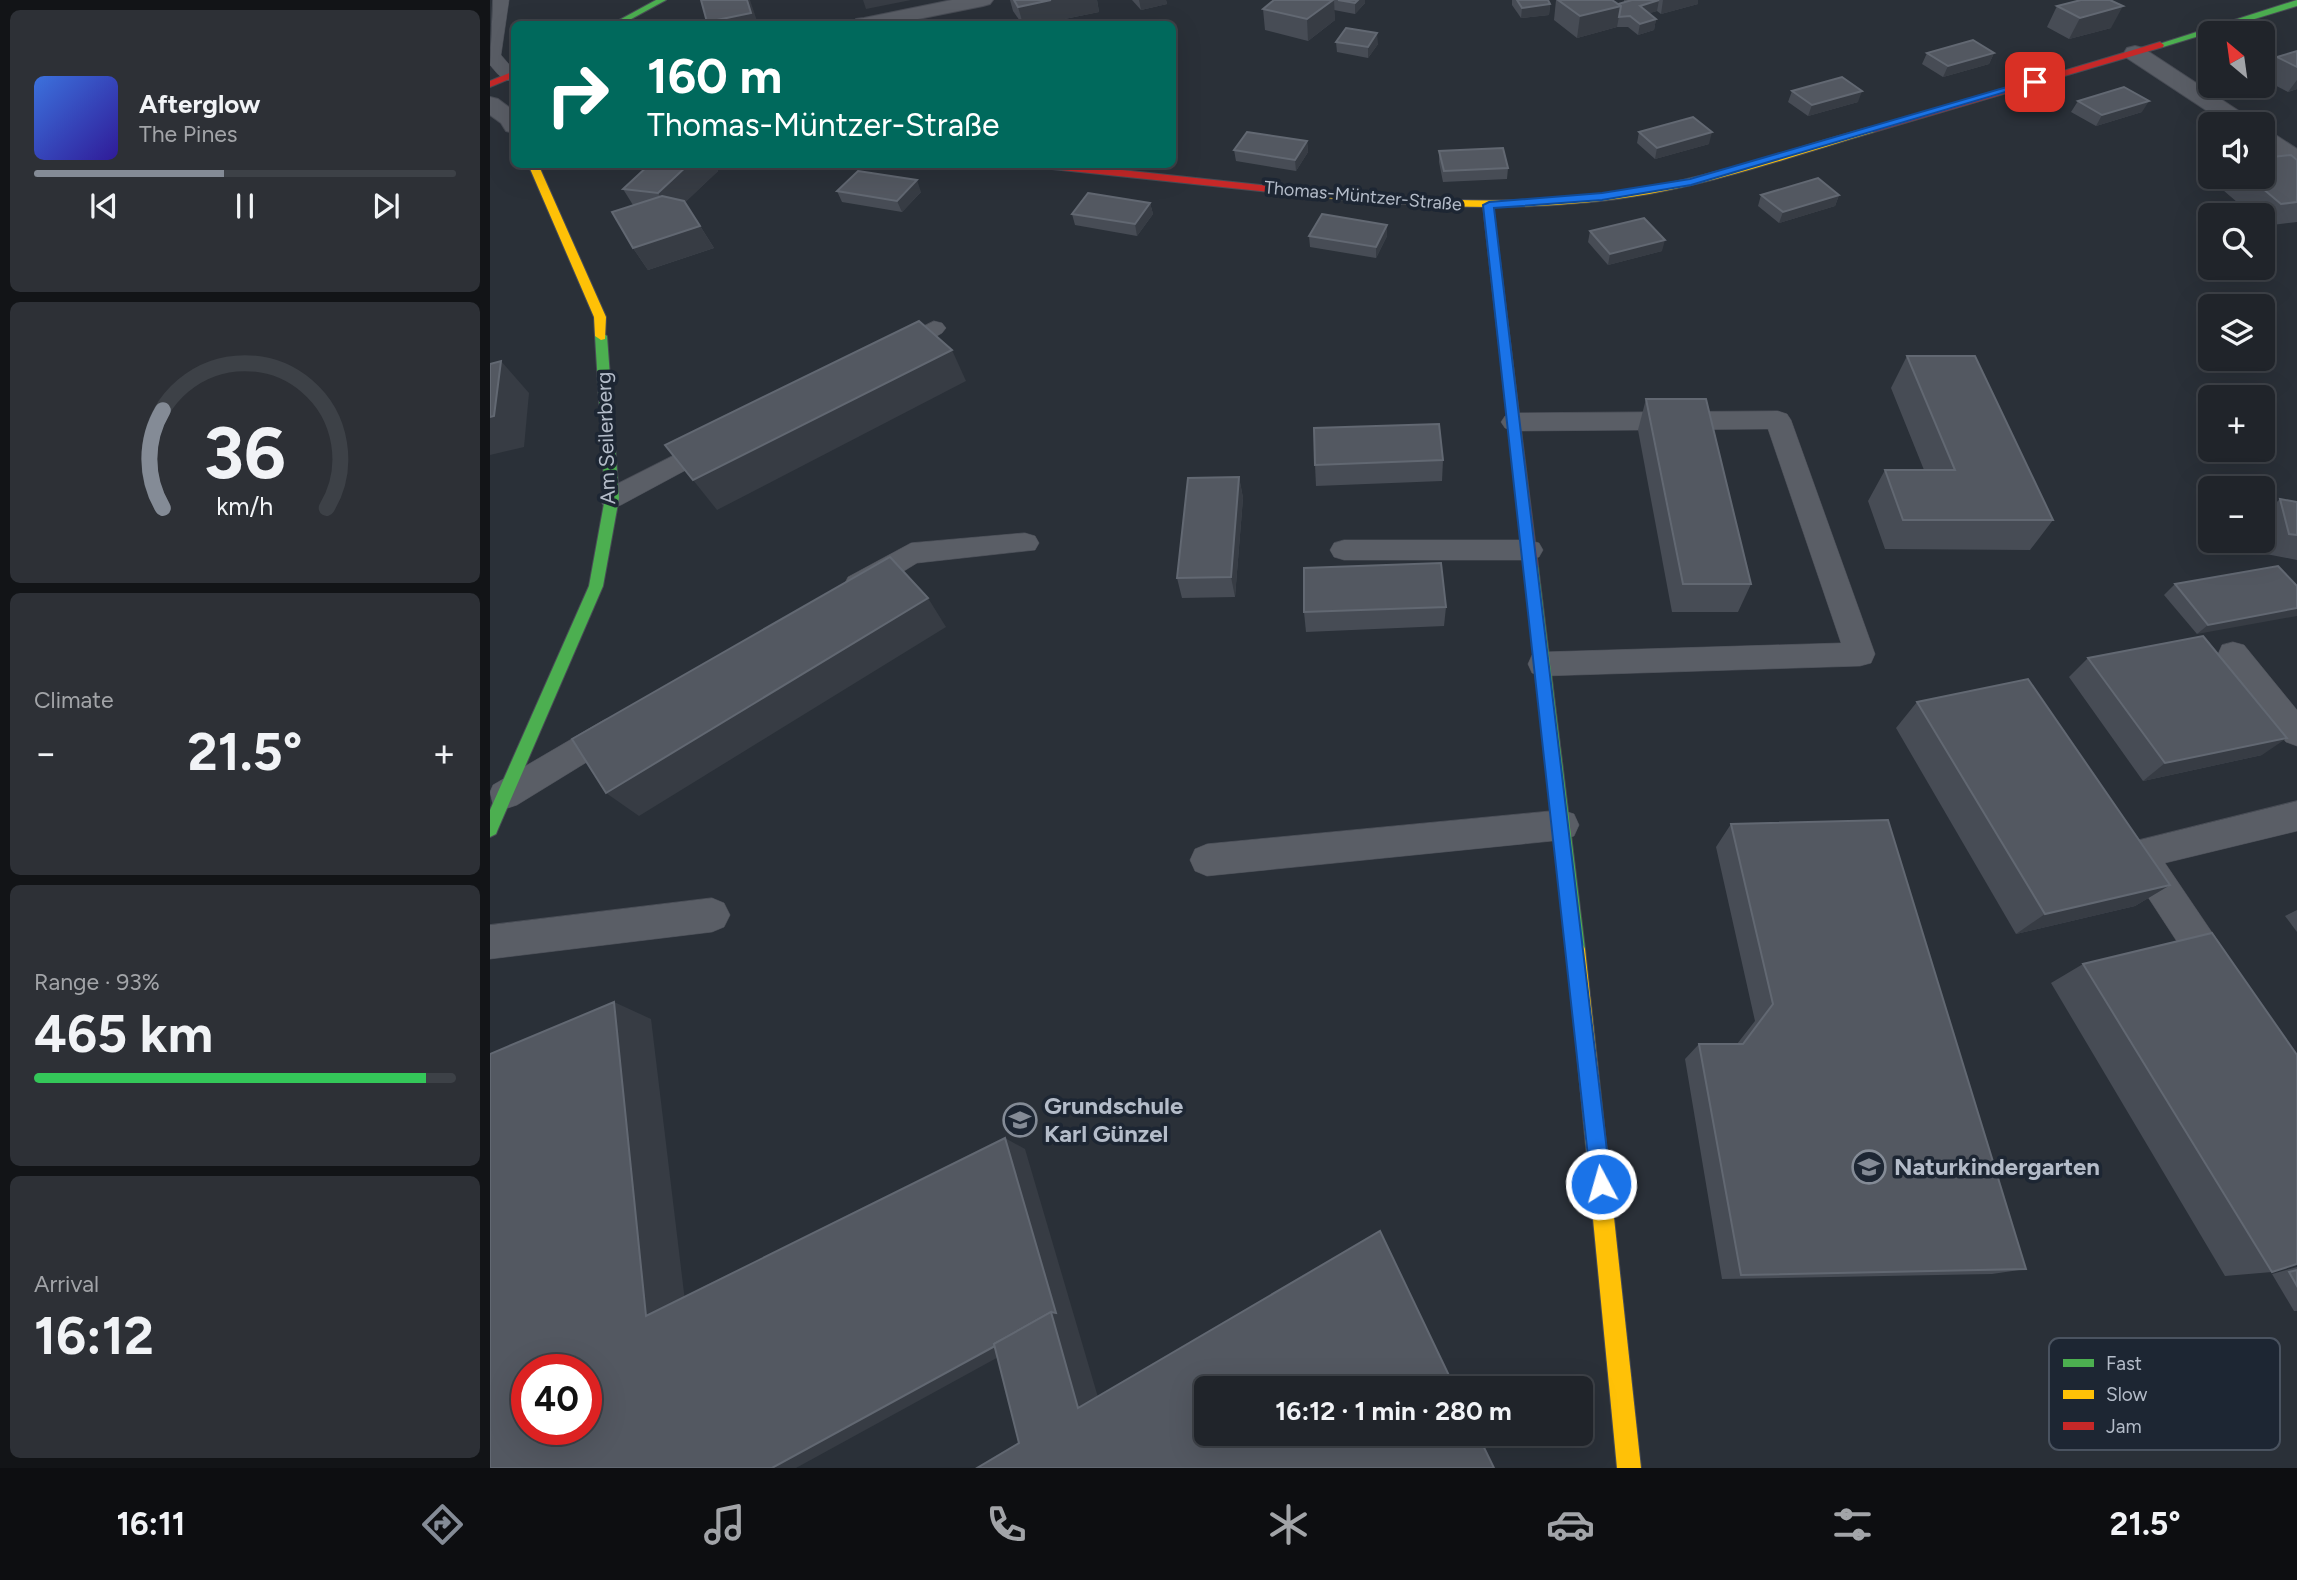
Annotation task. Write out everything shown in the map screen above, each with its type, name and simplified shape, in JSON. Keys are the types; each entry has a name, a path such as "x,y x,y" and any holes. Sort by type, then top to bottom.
{"street":[{"path":"622,21 662,0"},
{"path":"879,21 983,0"},
{"name":"Thomas-Müntzer-Straße","path":"1071,168 1396,202 1489,205 1602,196 1691,182 2297,2"},
{"path":"2135,52 2225,112"},
{"path":"490,83 511,75"},
{"path":"490,104 511,120"},
{"path":"2275,145 2297,160"},
{"name":"Am Seilerberg","path":"490,829 596,586 612,498 600,317 535,168"},
{"path":"1489,205 1588,1048 1629,1468"}],"lane":[{"path":"501,0 492,56 511,74"},
{"path":"874,360 934,328"},
{"path":"1514,422 1778,420 1860,654 1543,664"},
{"path":"612,498 743,429"},
{"path":"840,596 911,553 1025,542"},
{"path":"1344,550 1530,550"},
{"path":"2233,654 2297,733"},
{"path":"505,795 636,717"},
{"path":"2237,1001 2131,843 2297,816"},
{"path":"1207,860 1562,825"},
{"path":"490,942 712,915"}],"building":[{"path":"701,0 747,0 751,13 707,21"},
{"path":"1014,0 1051,0 1018,7"},
{"path":"1274,0 1333,0 1307,19 1263,9"},
{"path":"1517,0 1548,0 1550,4 1522,8"},
{"path":"1558,0 1612,0 1621,6 1580,16"},
{"path":"1632,0 1659,0 1640,6 1656,19 1640,24 1630,16 1619,17 1621,6 1618,4"},
{"path":"2081,0 2110,0 2123,6 2080,18 2057,6"},
{"path":"1346,28 1377,33 1368,47 1336,42"},
{"path":"1973,40 1994,53 1948,66 1927,53"},
{"path":"2297,51 2297,67 2277,57"},
{"path":"1842,77 1862,91 1812,105 1792,91"},
{"path":"2124,87 2149,101 2102,115 2078,101"},
{"path":"1693,117 1712,132 1657,148 1639,132"},
{"path":"1247,132 1307,141 1295,160 1234,150"},
{"path":"1503,148 1508,168 1444,171 1439,151"},
{"path":"2291,155 2297,160 2297,202 2281,204 2263,189 2275,189 2275,157"},
{"path":"646,168 685,168 658,193 623,189"},
{"path":"858,171 917,180 897,201 837,191"},
{"path":"1818,178 1839,195 1783,212 1761,195"},
{"path":"1088,193 1150,203 1135,224 1072,214"},
{"path":"662,196 684,201 700,226 633,248 612,212"},
{"path":"1322,214 1387,225 1376,247 1309,236"},
{"path":"1644,218 1665,240 1610,254 1590,231"},
{"path":"919,321 952,350 693,480 665,445"},
{"path":"1907,356 1975,356 2053,520 1903,520 1885,470 1955,470"},
{"path":"501,361 494,416 490,417 490,364"},
{"path":"1646,399 1706,399 1751,584 1683,584"},
{"path":"1439,424 1443,460 1315,465 1314,428"},
{"path":"1239,477 1231,577 1177,578 1188,478"},
{"path":"2280,499 2297,502 2297,535 2289,534"},
{"path":"890,557 928,598 606,793 572,739"},
{"path":"1441,563 1446,607 1304,612 1304,568"},
{"path":"2278,566 2297,586 2297,608 2208,625 2175,584"},
{"path":"2203,636 2287,738 2165,763 2088,658"},
{"path":"2028,679 2170,885 2045,914 1917,702"},
{"path":"1888,820 2026,1269 1741,1275 1699,1044 1743,1044 1773,1004 1731,824"},
{"path":"2212,933 2297,1055 2297,1264 2272,1272 2083,964"},
{"path":"614,1002 646,1316 1005,1138 1056,1313 1051,1312 994,1344 995,1346 772,1468 490,1468 490,1054"},
{"path":"1380,1231 1449,1376 1194,1376 1194,1446 1483,1446 1494,1468 977,1468 1019,1443 994,1344 1051,1312 1078,1408"},
{"path":"2297,1270 2297,1286 2289,1272"}],"traffic: fast":[{"path":"622,21 662,0"},
{"path":"2160,45 2297,3"},
{"path":"490,829 596,586 612,498 601,336"},
{"path":"1531,566 1576,949"}],"traffic: slow":[{"path":"1326,195 1464,204 1602,198 1692,182 1871,130"},
{"path":"535,168 600,317 601,336"},
{"path":"1576,949 1629,1468"}],"traffic: jam":[{"path":"1871,130 2160,45"},
{"path":"490,84 511,75"},
{"path":"1071,168 1326,195"},
{"path":"1488,205 1531,566"}],"place":[{"name":"Grundschule Karl Günzel","path":"1020,1120"},
{"name":"Naturkindergarten","path":"1869,1167"}],"route":[{"path":"1601,1184 1588,1048 1489,205 1602,196 1691,182 2035,82"}]}
